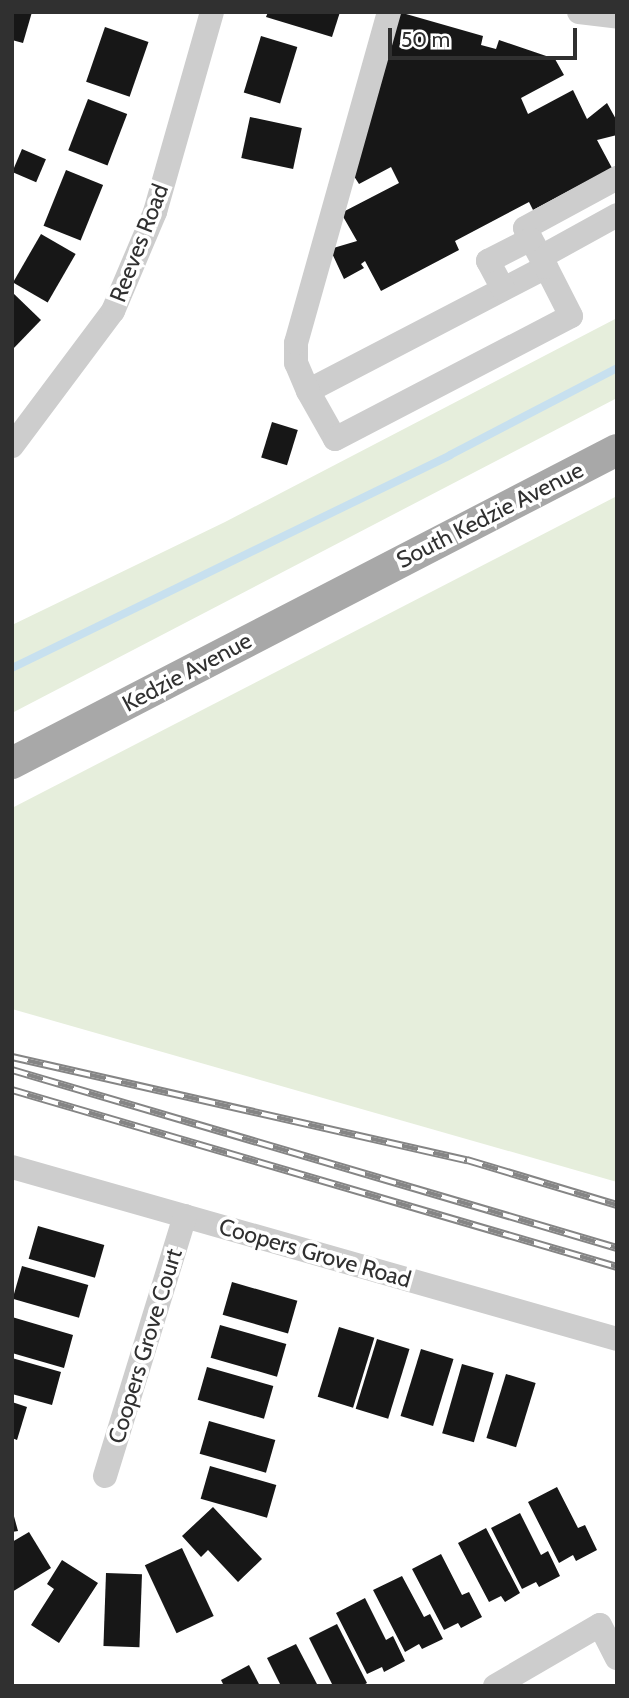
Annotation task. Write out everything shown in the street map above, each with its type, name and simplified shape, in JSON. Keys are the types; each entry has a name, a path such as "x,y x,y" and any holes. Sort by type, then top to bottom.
{"main road":[{"name":"South Kedzie Avenue","path":"363,580 617,450"},
{"name":"Kedzie Avenue","path":"12,763 363,580"}],"street":[{"name":"Reeves Road","path":"12,446 113,311 155,212 212,12"},
{"path":"389,12 296,343 296,363 308,391 335,439 571,316 535,248"},
{"path":"579,12 617,17"},
{"path":"308,391 503,289 535,248 617,178"},
{"path":"535,248 614,223"},
{"name":"Coopers Grove Road","path":"12,1167 617,1339"},
{"name":"Coopers Grove Court","path":"105,1476 185,1216"},
{"path":"495,1686 600,1625 617,1658"}],"green space":[{"path":"617,318 617,398 12,713 12,625 225,522"},
{"path":"617,496 617,1182 12,1009 12,808"}],"building":[{"path":"12,12 32,12 23,43 12,40"},
{"path":"268,12 340,12 332,37 266,17"},
{"path":"399,12 483,36 481,45 496,49 499,40 555,59 564,75 521,98 528,114 573,90 587,119 607,103 617,121 617,135 597,140 612,168 533,210 529,202 455,241 459,250 381,291 365,261 361,264 364,268 344,279 330,249 357,241 341,213 399,183 391,167 359,184 350,170"},
{"path":"105,27 148,42 130,97 86,82"},
{"path":"261,36 297,47 280,104 244,92"},
{"path":"88,99 127,114 108,165 68,150"},
{"path":"250,117 302,128 293,169 241,158"},
{"path":"22,149 46,159 36,182 12,172"},
{"path":"66,170 103,185 81,241 44,226"},
{"path":"41,234 76,254 48,302 13,282"},
{"path":"12,292 41,320 12,350"},
{"path":"272,422 298,430 287,465 261,457"},
{"path":"38,1226 104,1245 95,1278 29,1259"},
{"path":"22,1266 88,1285 79,1318 13,1299"},
{"path":"232,1282 297,1301 288,1333 223,1315"},
{"path":"12,1317 73,1335 64,1368 12,1353"},
{"path":"220,1325 286,1344 277,1377 211,1358"},
{"path":"339,1327 374,1338 353,1408 318,1397"},
{"path":"377,1339 410,1349 388,1419 356,1409"},
{"path":"421,1349 454,1359 433,1426 401,1416"},
{"path":"12,1358 61,1372 52,1405 12,1394"},
{"path":"462,1364 494,1373 474,1442 442,1433"},
{"path":"207,1367 273,1386 264,1419 198,1400"},
{"path":"506,1374 536,1383 516,1447 486,1438"},
{"path":"12,1402 27,1407 17,1440 12,1438"},
{"path":"209,1421 275,1440 266,1473 200,1454"},
{"path":"210,1466 276,1485 267,1518 201,1499"},
{"path":"557,1487 578,1528 585,1525 597,1550 576,1561 573,1555 559,1563 528,1502"},
{"path":"213,1507 262,1559 238,1582 208,1550 201,1557 182,1536"},
{"path":"12,1509 18,1531 12,1532"},
{"path":"520,1513 541,1555 548,1551 560,1576 539,1587 536,1582 522,1589 491,1528"},
{"path":"486,1528 520,1593 505,1602 501,1596 489,1602 458,1543"},
{"path":"29,1532 51,1568 12,1592 12,1542"},
{"path":"182,1548 214,1616 177,1633 145,1565"},
{"path":"441,1554 462,1595 469,1592 482,1617 461,1628 458,1623 444,1630 412,1569"},
{"path":"62,1560 98,1583 59,1643 31,1625 54,1589 47,1584"},
{"path":"106,1573 142,1574 139,1647 103,1646"},
{"path":"402,1576 424,1617 430,1614 443,1639 422,1649 419,1644 405,1652 373,1590"},
{"path":"365,1598 386,1640 393,1636 405,1661 384,1672 382,1667 367,1674 336,1613"},
{"path":"337,1624 367,1683 362,1686 333,1686 309,1638"},
{"path":"296,1644 318,1686 281,1686 267,1658"},
{"path":"249,1665 260,1686 224,1686 221,1680"}],"waterway":[{"path":"12,668 450,455 617,368"}],"railway":[{"path":"12,1057 467,1160 617,1205"},
{"path":"12,1070 617,1248"},
{"path":"12,1090 617,1267"}]}
